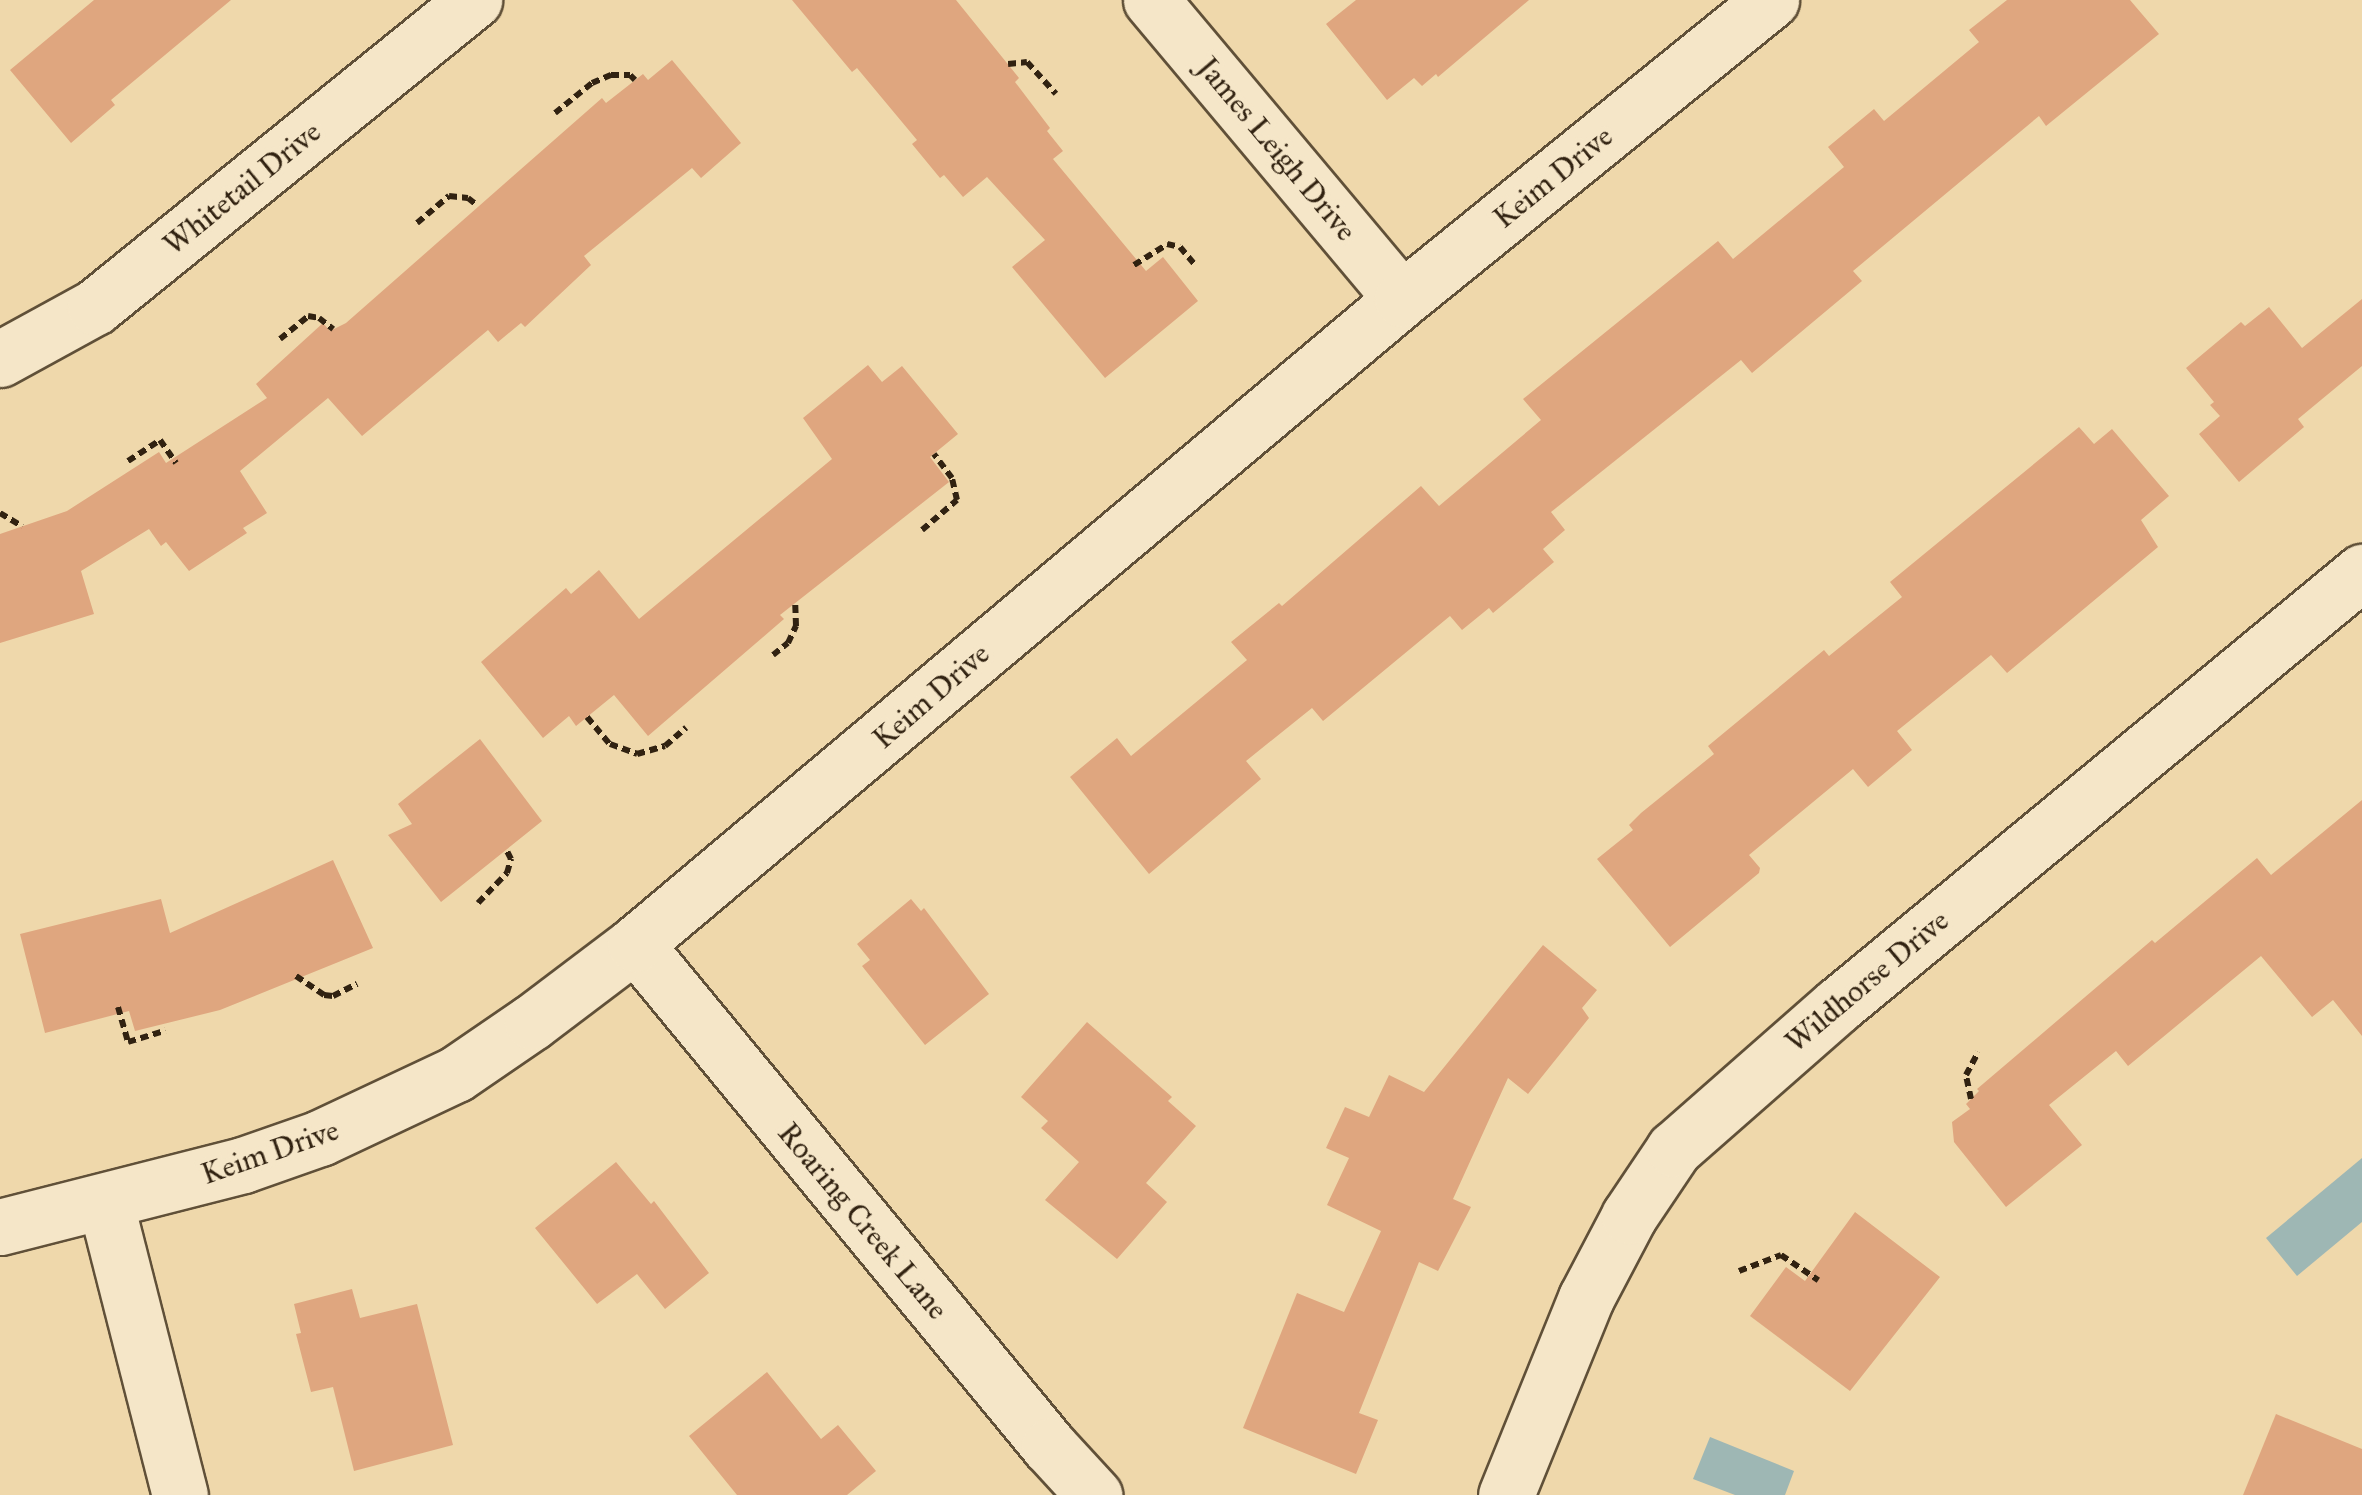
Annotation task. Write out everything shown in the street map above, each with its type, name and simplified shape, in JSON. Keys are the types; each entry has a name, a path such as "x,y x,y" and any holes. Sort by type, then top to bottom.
{"street":[{"name":"Whitetail Drive","path":"0,360 95,307 474,0"},
{"name":"James Leigh Drive","path":"1152,0 1402,299"},
{"name":"Keim Drive","path":"0,1227 243,1166 394,1106 472,1064 635,944 1402,299 1771,0"},
{"name":"Wildhorse Drive","path":"1506,1495 1586,1298 1629,1216 1674,1150 1810,1028 2362,572"},
{"name":"Roaring Creek Lane","path":"635,944 1048,1446 1094,1495"},
{"path":"104,1201 180,1495"}],"path":[{"path":"1008,64 1027,62 1056,94"},
{"path":"554,114 592,84 611,76 630,75 635,80"},
{"path":"417,223 449,196 468,198 476,205"},
{"path":"1134,266 1168,244 1180,246 1196,266"},
{"path":"280,340 308,316 319,318 333,329"},
{"path":"128,461 160,440 176,463"},
{"path":"922,530 957,500 952,478 934,454"},
{"path":"0,513 22,526"},
{"path":"773,655 788,643 796,626 795,603"},
{"path":"587,717 610,744 637,754 665,746 686,728"},
{"path":"478,903 506,873 510,859 506,849"},
{"path":"296,976 324,995 332,996 357,984"},
{"path":"118,1007 128,1042 166,1031"},
{"path":"1971,1099 1966,1075 1978,1052"},
{"path":"1739,1271 1782,1256 1818,1280"}],"water":[{"path":"2362,1158 2362,1222 2297,1276 2266,1238"},
{"path":"1710,1437 1794,1471 1785,1495 1735,1495 1693,1479"}],"building":[{"path":"94,0 231,0 111,100 115,105 71,143 10,70"},
{"path":"792,0 956,0 1019,78 1015,82 1050,128 1047,131 1063,151 1053,159 1146,271 1163,257 1198,301 1105,378 1012,267 1045,240 987,177 963,197 944,175 940,178 912,144 917,140 857,68 852,72"},
{"path":"1356,0 1529,0 1438,77 1436,74 1422,86 1414,78 1387,100 1326,24"},
{"path":"2007,0 2130,0 2159,34 2046,126 2039,116 1853,271 1862,281 1752,373 1741,360 1551,512 1565,530 1543,549 1554,562 1493,613 1489,608 1462,630 1450,616 1323,721 1312,708 1246,761 1261,779 1149,874 1070,777 1117,738 1131,756 1247,660 1231,642 1279,603 1282,606 1421,486 1439,506 1541,420 1523,399 1718,241 1733,259 1844,167 1828,147 1874,109 1884,121 1979,42 1969,30"},
{"path":"672,60 741,143 701,178 692,168 584,256 591,265 525,327 521,323 498,342 488,330 362,436 328,398 240,471 267,513 243,528 247,533 189,571 166,542 161,546 149,529 81,571 94,614 0,643 0,534 67,511 159,452 166,463 267,398 256,384 323,323 330,331 346,323 602,98 606,103 643,74 648,80"},
{"path":"2362,299 2362,366 2298,419 2304,427 2239,482 2199,434 2220,416 2210,405 2214,402 2186,368 2241,322 2245,326 2269,307 2302,348"},
{"path":"868,365 882,382 902,366 958,434 930,457 949,482 780,615 784,619 648,736 614,695 576,726 569,716 543,738 481,662 566,588 571,594 599,570 639,619 832,459 803,418"},
{"path":"2079,427 2094,444 2112,429 2169,496 2141,520 2158,547 2007,673 1991,655 1897,731 1912,750 1868,787 1853,769 1749,855 1760,868 1759,873 1670,947 1597,859 1633,830 1629,825 1641,813 1714,754 1708,746 1824,650 1829,656 1902,597 1890,582"},
{"path":"480,739 542,821 441,902 388,835 412,824 398,804"},
{"path":"2362,800 2362,1036 2333,1000 2312,1017 2261,956 2128,1066 2116,1051 2049,1105 2082,1145 2006,1207 1954,1142 1952,1122 1970,1109 1966,1104 1977,1089 2152,940 2155,943 2257,858 2271,875"},
{"path":"333,860 373,948 220,1010 135,1031 129,1011 45,1033 20,934 161,899 170,933"},
{"path":"911,899 921,911 924,908 989,994 925,1045 862,966 870,960 857,944"},
{"path":"1543,945 1597,990 1582,1008 1589,1018 1528,1094 1508,1078 1453,1199 1471,1207 1438,1271 1419,1262 1359,1413 1378,1420 1356,1474 1243,1428 1297,1293 1344,1312 1381,1231 1327,1205 1349,1158 1326,1148 1345,1107 1369,1117 1389,1075 1424,1092"},
{"path":"1087,1022 1172,1097 1168,1101 1196,1126 1146,1183 1167,1202 1117,1259 1045,1200 1079,1162 1041,1128 1048,1121 1021,1097"},
{"path":"616,1162 651,1204 654,1201 709,1273 665,1309 637,1274 597,1304 535,1228"},
{"path":"1855,1212 1940,1277 1850,1391 1750,1316 1786,1267 1805,1281"},
{"path":"352,1289 360,1318 417,1304 453,1445 354,1471 333,1387 311,1392 296,1334 301,1333 294,1304"},
{"path":"767,1372 821,1439 838,1425 876,1471 847,1495 737,1495 689,1436"},
{"path":"2276,1414 2362,1449 2362,1495 2243,1495"}]}
